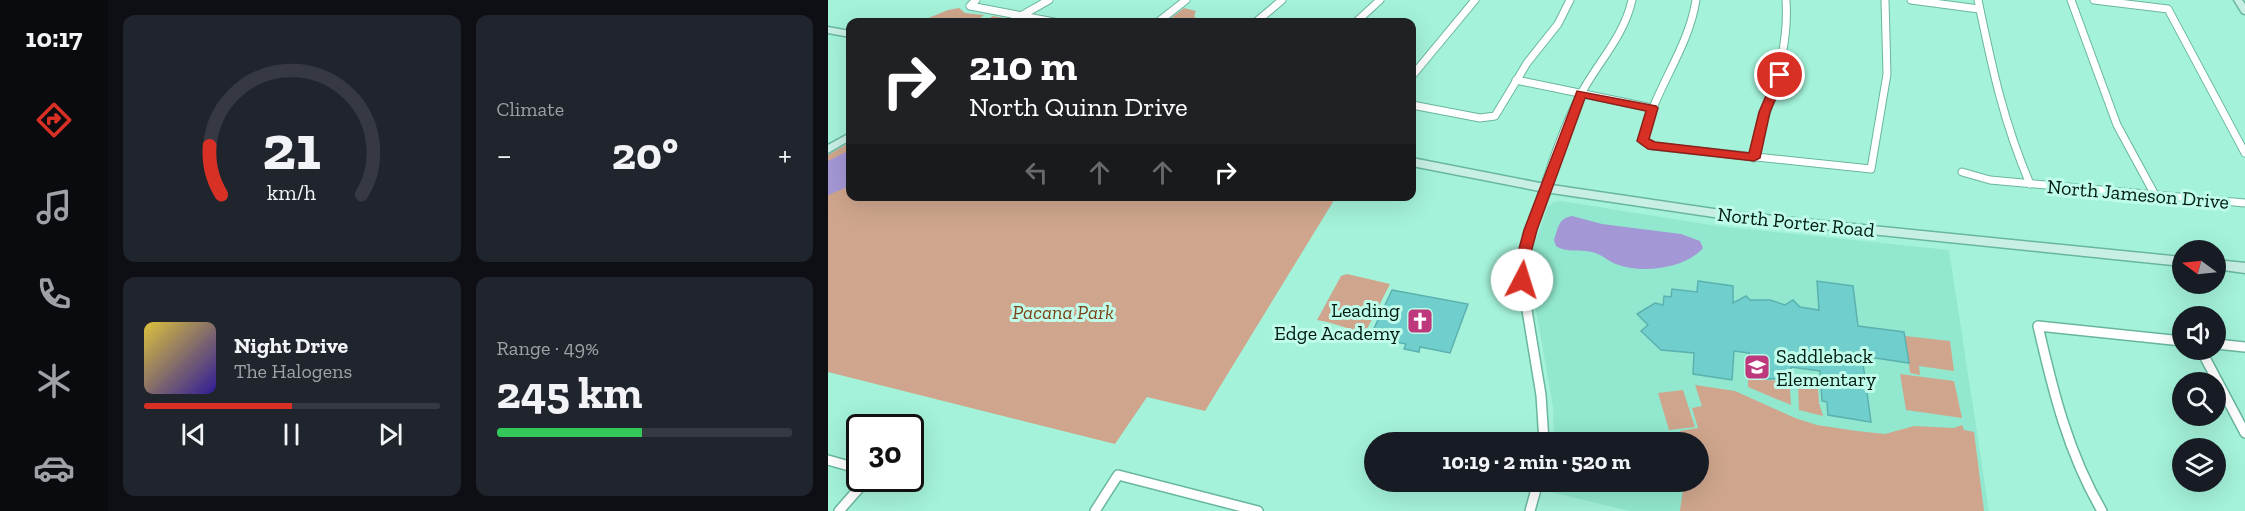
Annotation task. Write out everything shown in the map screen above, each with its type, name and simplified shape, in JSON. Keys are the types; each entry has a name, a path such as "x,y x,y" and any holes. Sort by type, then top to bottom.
{"street":[{"path":"976,0 970,6 1031,18"},
{"path":"1016,18 1049,0"},
{"path":"1163,18 1185,0"},
{"path":"1261,18 1282,0"},
{"path":"1360,18 1380,0"},
{"path":"1416,71 1475,0"},
{"path":"1416,106 1491,118 1498,112 1516,80 1558,24 1570,0"},
{"path":"1544,432 1543,412 1523,289 1522,266 1525,246 1581,94 1627,21 1632,0"},
{"path":"1696,0 1689,35 1652,108 1643,141 1652,146 1871,169 1887,74 1885,0"},
{"path":"1754,158 1765,112 1785,58 1788,37 1786,0"},
{"path":"1911,0 1979,9"},
{"path":"1978,0 1997,92 2011,139 2030,184"},
{"path":"2071,0 2117,125 2155,195"},
{"path":"2094,0 2168,9 2227,123 2245,152"},
{"path":"2238,0 2245,11"},
{"path":"828,30 846,33"},
{"path":"1516,80 1652,108"},
{"path":"828,150 846,139"},
{"name":"North Porter Road","path":"1416,163 1545,188 1734,216 2172,261"},
{"name":"North Jameson Drive","path":"1962,172 1990,180 2245,203"},
{"path":"2226,266 2245,268"},
{"path":"2102,511 2068,447 2038,326 2172,340"},
{"path":"2226,345 2245,347"},
{"path":"2206,360 2245,433"},
{"path":"828,460 846,465"},
{"path":"1095,511 1118,475 1258,511"},
{"path":"839,511 856,492"},
{"path":"1530,511 1535,492"}],"shaded area":[{"path":"846,152 846,188 828,195 828,161"},
{"name":"Saddleback Elementary","path":"1561,201 1717,226 1949,250 1989,511 1630,511 1550,492 1709,492 1709,432 1554,432 1553,407 1532,287 1531,261 1534,245 1548,206"},
{"path":"1572,216 1602,224 1681,234 1700,241 1703,248 1685,261 1662,268 1626,267 1613,263 1596,253 1556,246 1554,240 1559,225 1564,219"}],"green space":[{"path":"959,8 965,13 984,15 980,18 929,18"},
{"path":"1184,8 1196,11 1194,16 1196,18 1171,18"},
{"name":"Pacana Park","path":"846,144 846,201 1334,201 1205,411 1147,397 1115,444 828,372 828,155"},
{"path":"1347,274 1390,284 1365,333 1317,320 1341,276"},
{"path":"1905,336 1950,341 1954,371 1919,366 1920,375 1910,373"},
{"path":"1754,371 1763,379 1784,379 1786,373 1789,375 1791,405 1748,387 1748,373 1752,374"},
{"path":"1900,374 1954,381 1962,418 1906,410"},
{"path":"1695,385 1735,391 1795,418 1817,425 1857,431 1885,434 1914,426 1954,428 1962,425 1964,430 1974,432 1984,511 1680,511 1683,492 1709,492 1709,432 1680,431 1698,428 1692,408 1702,406"},
{"path":"1798,386 1818,389 1823,416 1799,410"},
{"path":"1683,390 1695,427 1669,430 1658,393"}],"building":[{"path":"1698,281 1733,286 1733,303 1746,296 1750,300 1770,300 1785,305 1793,300 1800,307 1819,310 1817,281 1853,286 1858,326 1904,332 1909,363 1862,356 1871,422 1828,415 1827,402 1822,401 1820,371 1791,367 1785,379 1766,379 1755,374 1754,365 1749,365 1749,353 1734,351 1732,380 1693,374 1694,353 1661,350 1641,331 1648,325 1637,314 1655,303 1663,305 1664,296 1671,297 1672,289 1697,292"},
{"name":"Leading Edge Academy","path":"1392,290 1468,304 1450,353 1420,347 1419,352 1404,349 1406,344 1370,337"}],"place":[{"name":"Leading Edge Academy","path":"1420,321"},
{"name":"Saddleback Elementary","path":"1757,367"}],"route":[{"path":"1522,280 1522,260 1530,230 1565,131 1581,94 1652,108 1643,132 1643,141 1652,146 1754,158 1765,112 1780,75"}]}
